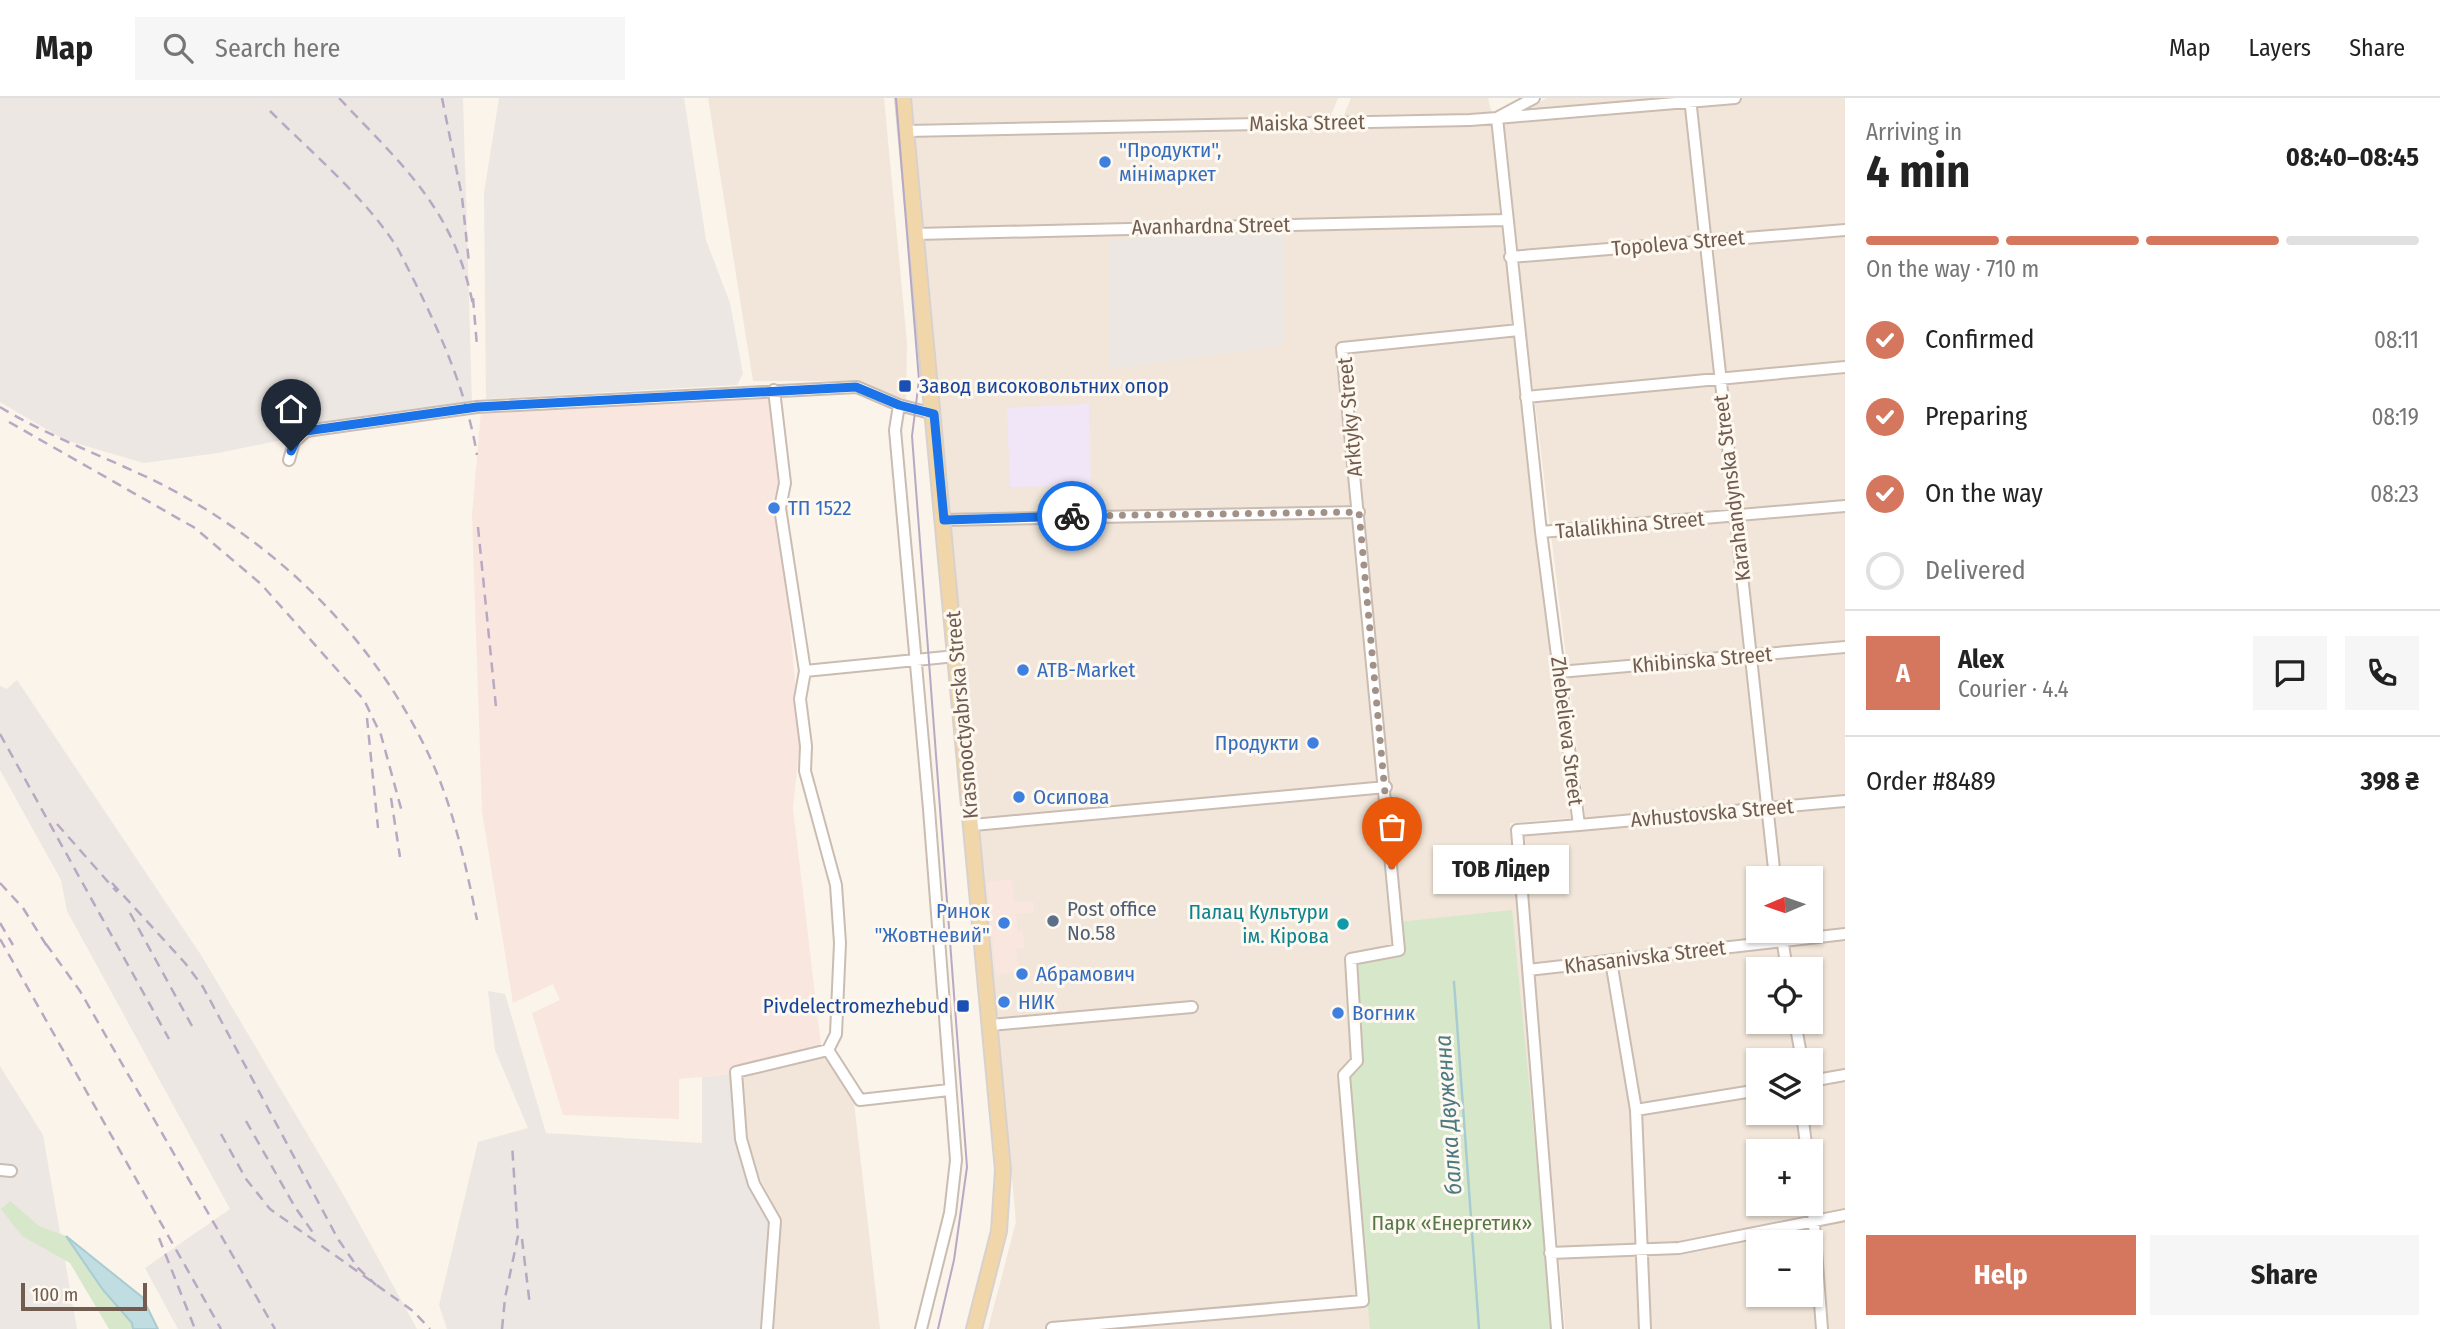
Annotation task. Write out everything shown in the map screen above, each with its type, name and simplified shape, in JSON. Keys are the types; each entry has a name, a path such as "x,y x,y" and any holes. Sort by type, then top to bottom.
{"main road":[{"name":"Krasnooctyabrska Street","path":"903,98 973,825 1003,1170 999,1231 974,1329"}],"street":[{"name":"Maiska Street","path":"906,131 1497,118 1534,98"},
{"path":"1497,118 1690,99 1735,98"},
{"name":"Karahandynska Street","path":"1690,99 1774,866"},
{"name":"Zhebelieva Street","path":"1497,118 1541,533 1579,825 1517,830 1557,1329"},
{"name":"Avanhardna Street","path":"916,234 1506,220"},
{"name":"Topoleva Street","path":"1510,257 1845,229"},
{"name":"Arktyky Street","path":"1052,1328 1363,1301 1345,1075 1357,1061 1351,959 1399,950 1386,787 1342,348 1518,330"},
{"path":"1526,397 1845,367"},
{"path":"289,460 299,434 477,407 856,387 899,405 934,414"},
{"path":"766,1329 775,1221 754,1184 741,1139 736,1072 828,1050 836,1034 840,943 836,885 805,771 806,746 800,699 805,671 780,508 785,483 774,390"},
{"path":"899,405 895,430 956,1160 954,1183 921,1329"},
{"name":"Talalikhina Street","path":"1541,533 1845,506"},
{"path":"944,520 1359,512"},
{"name":"Khibinska Street","path":"1559,672 1845,647"},
{"path":"805,671 957,656"},
{"path":"973,825 1386,787"},
{"name":"Avhustovska Street","path":"1579,825 1845,801"},
{"name":"Khasanivska Street","path":"1824,935 1845,934"},
{"name":"Khasanivska Street","path":"1528,970 1746,941"},
{"path":"1611,961 1636,1110 1645,1329"},
{"path":"991,1025 1192,1007"},
{"path":"828,1050 860,1100 949,1090"},
{"path":"1823,1079 1845,1075"},
{"path":"1636,1110 1746,1092"},
{"path":"1550,1253 1679,1248 1845,1215"},
{"path":"1816,1216 1822,1329"}],"shaded area":[{"path":"0,98 463,98 472,401 218,453 144,463 65,440 0,402"},
{"path":"499,98 684,98 706,240 730,303 743,374 737,385 486,399 484,193"},
{"path":"708,98 884,98 907,343 906,401 855,381 753,381"},
{"path":"908,98 1338,98 1330,117 911,124"},
{"path":"1351,98 1488,98 1492,114 1344,115"},
{"path":"1547,98 1845,98 1845,1329 1565,1329 1522,835 1587,830 1501,124"},
{"path":"1494,123 1500,216 924,231 913,135"},
{"path":"1501,224 1571,818 1510,823 1554,1329 988,1329 1016,1222 925,238"},
{"path":"1284,235 1284,345 1110,369 1109,239"},
{"path":"770,394 800,740 793,808 822,1053 743,1073 679,1079 679,1119 563,1115 532,1013 560,1000 553,984 513,1003 482,812 472,516 481,411"},
{"path":"1089,404 1091,485 1010,487 1007,408"},
{"path":"17,680 201,955 343,1194 417,1329 178,1329 145,1268 230,1209 67,911 61,880 0,770 0,686 7,689"},
{"name":"Ринок \"Жовтневий\"","path":"1012,879 1014,902 1033,901 1034,912 1016,914 1018,932 1023,932 1024,947 1016,948 1018,972 996,975 987,882"},
{"path":"488,991 505,994 546,1133 702,1143 702,1077 731,1074 736,1141 749,1186 770,1223 762,1329 447,1329 439,1305 478,1142 528,1128 495,1050"},
{"path":"826,1054 854,1103 880,1329 771,1329 780,1216 760,1179 744,1136 741,1074"},
{"path":"0,1066 43,1135 77,1329 0,1329"}],"green space":[{"name":"Парк «Енергетик»","path":"1512,910 1553,1329 1370,1329 1347,1077 1359,1062 1353,961 1401,952 1399,922"},
{"path":"10,1201 39,1226 66,1236 103,1290 132,1323 133,1329 109,1329 70,1263 22,1236 1,1209"}],"water":[{"path":"66,1236 142,1297 158,1329 133,1329 132,1323 103,1290"}],"waterway":[{"name":"балка Двуженна","path":"1454,982 1479,1329"}],"tram line":[{"path":"896,98 919,380 912,436 967,1167 954,1260 938,1329"}],"railway":[{"path":"339,98 405,168 439,215 464,271 473,305"},
{"path":"442,98 462,197 469,263"},
{"path":"270,111 355,194 398,249 435,324 456,375 477,455"},
{"path":"473,298 477,346"},
{"path":"0,407 39,428 163,485 204,508 280,563 347,629 402,705 425,747 457,832 477,920"},
{"path":"9,422 195,528 261,584 364,700 381,735 402,812"},
{"path":"478,527 496,707"},
{"path":"367,718 378,828"},
{"path":"0,734 169,1039"},
{"path":"391,798 400,857"},
{"path":"57,824 117,892"},
{"path":"0,883 23,908 50,951"},
{"path":"112,883 185,963 203,987 338,1239 358,1268 376,1285"},
{"path":"130,913 192,1026"},
{"path":"0,923 13,945"},
{"path":"0,939 221,1329"},
{"path":"46,944 80,991 275,1329"},
{"path":"246,1121 295,1207 316,1237"},
{"path":"221,1134 246,1179 270,1209 413,1311 430,1329"},
{"path":"502,1329 505,1298 518,1236 512,1144"},
{"path":"159,1238 195,1329"},
{"path":"522,1239 530,1306"}],"way so far":[{"path":"1072,516 1359,512 1392,869"}],"place":[{"name":"\"Продукти\", мінімаркет","path":"1105,162"},
{"name":"Завод високовольтних опор","path":"905,386"},
{"name":"ТП 1522","path":"774,508"},
{"name":"ATB-Market","path":"1023,670"},
{"name":"Продукти","path":"1313,743"},
{"name":"Осипова","path":"1019,797"},
{"name":"ТОВ Лідер","path":"1392,869"},
{"name":"Post office No.58","path":"1053,921"},
{"name":"Ринок \"Жовтневий\"","path":"1004,923"},
{"name":"Палац Культури ім. Кірова","path":"1343,924"},
{"name":"Абрамович","path":"1022,974"},
{"name":"НИК","path":"1004,1002"},
{"name":"Pivdelectromezhebud","path":"963,1006"},
{"name":"Вогник","path":"1338,1013"}],"route":[{"path":"291,451 299,434 306,431 467,408 856,387 899,405 934,414 944,520 1072,516"}]}
